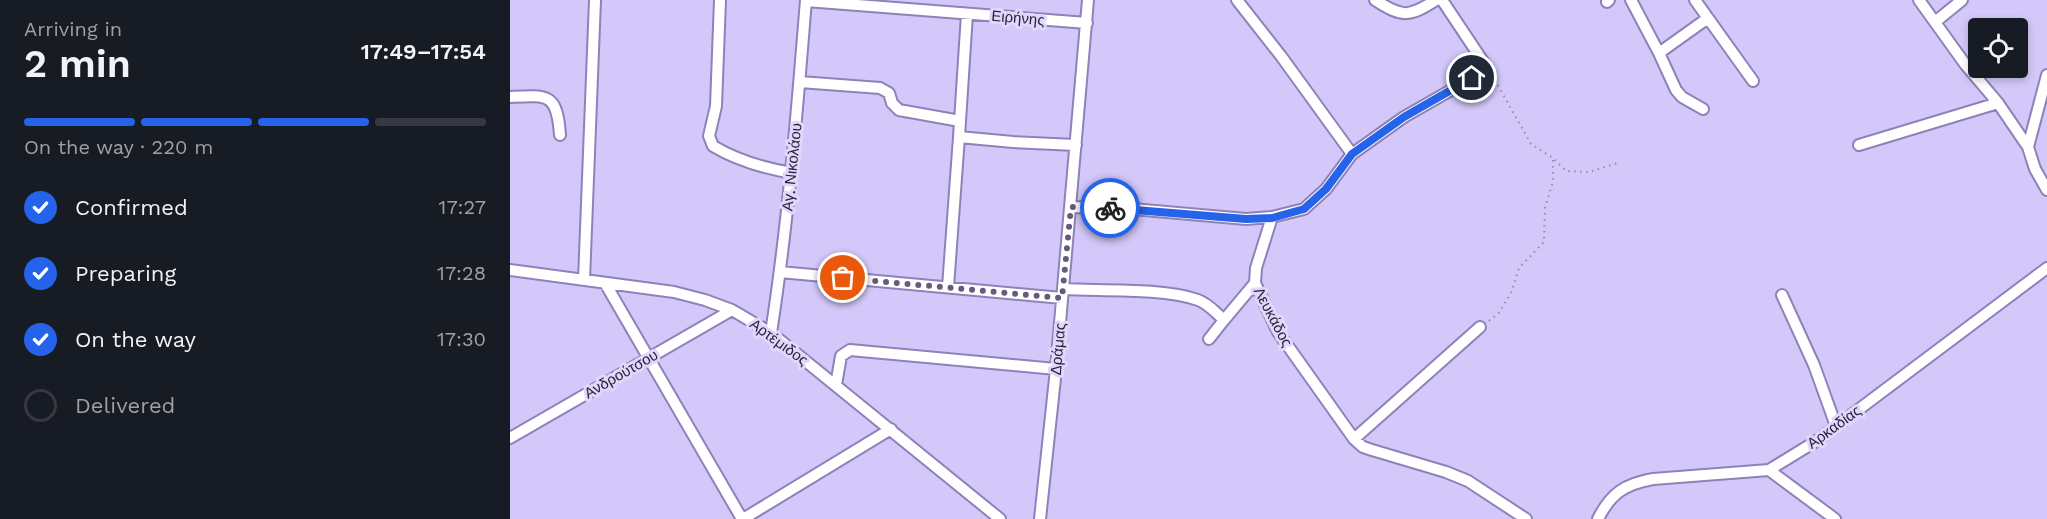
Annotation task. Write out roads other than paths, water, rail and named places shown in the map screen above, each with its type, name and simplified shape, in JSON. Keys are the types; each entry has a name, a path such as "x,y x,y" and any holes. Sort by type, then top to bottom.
{"street":[{"path":"584,280 595,0"},
{"path":"720,0 716,106 709,136 712,146 761,168 792,173"},
{"name":"Δράμας","path":"1040,519 1063,294 1088,0"},
{"path":"1237,0 1352,154"},
{"path":"1375,0 1388,9 1403,14 1416,12 1436,0"},
{"path":"1071,207 1121,208 1246,219 1272,218 1304,209 1326,189 1352,154 1404,117 1488,69 1442,0"},
{"path":"1631,0 1676,90 1682,97 1703,109"},
{"path":"1695,0 1753,81"},
{"path":"1919,0 1965,64 1998,103 2028,147 2035,169 2047,190"},
{"path":"1935,22 1962,0"},
{"name":"Αγ. Νικολάου","path":"771,333 792,173 806,1"},
{"name":"Ειρήνης","path":"806,1 1086,23"},
{"path":"948,287 968,14"},
{"path":"1659,53 1708,18"},
{"path":"2028,147 2047,75"},
{"path":"800,82 880,88 889,93 892,103 899,110 960,121"},
{"path":"510,97 543,95 551,101 555,107 560,135"},
{"path":"1859,145 1998,103"},
{"path":"959,137 1076,145"},
{"name":"Λευκάδος","path":"1272,218 1256,268 1255,283 1278,332 1354,439 1363,447 1446,472 1468,482 1526,519"},
{"name":"Αρκαδίας","path":"1598,519 1611,498 1635,482 1769,470 1818,440 2047,268"},
{"name":"Αρτέμιδος","path":"510,270 674,292 732,310 771,333 1000,519"},
{"path":"780,272 948,287 1063,294 1168,294 1198,300 1209,306 1224,320"},
{"path":"605,283 743,519 891,429"},
{"path":"1209,339 1255,283"},
{"path":"1782,295 1814,365 1836,426"},
{"name":"Ανδρούτσου","path":"510,438 732,310"},
{"path":"1354,439 1480,327"},
{"path":"836,385 841,356 850,350 1056,369"},
{"path":"1769,470 1835,519"}]}
